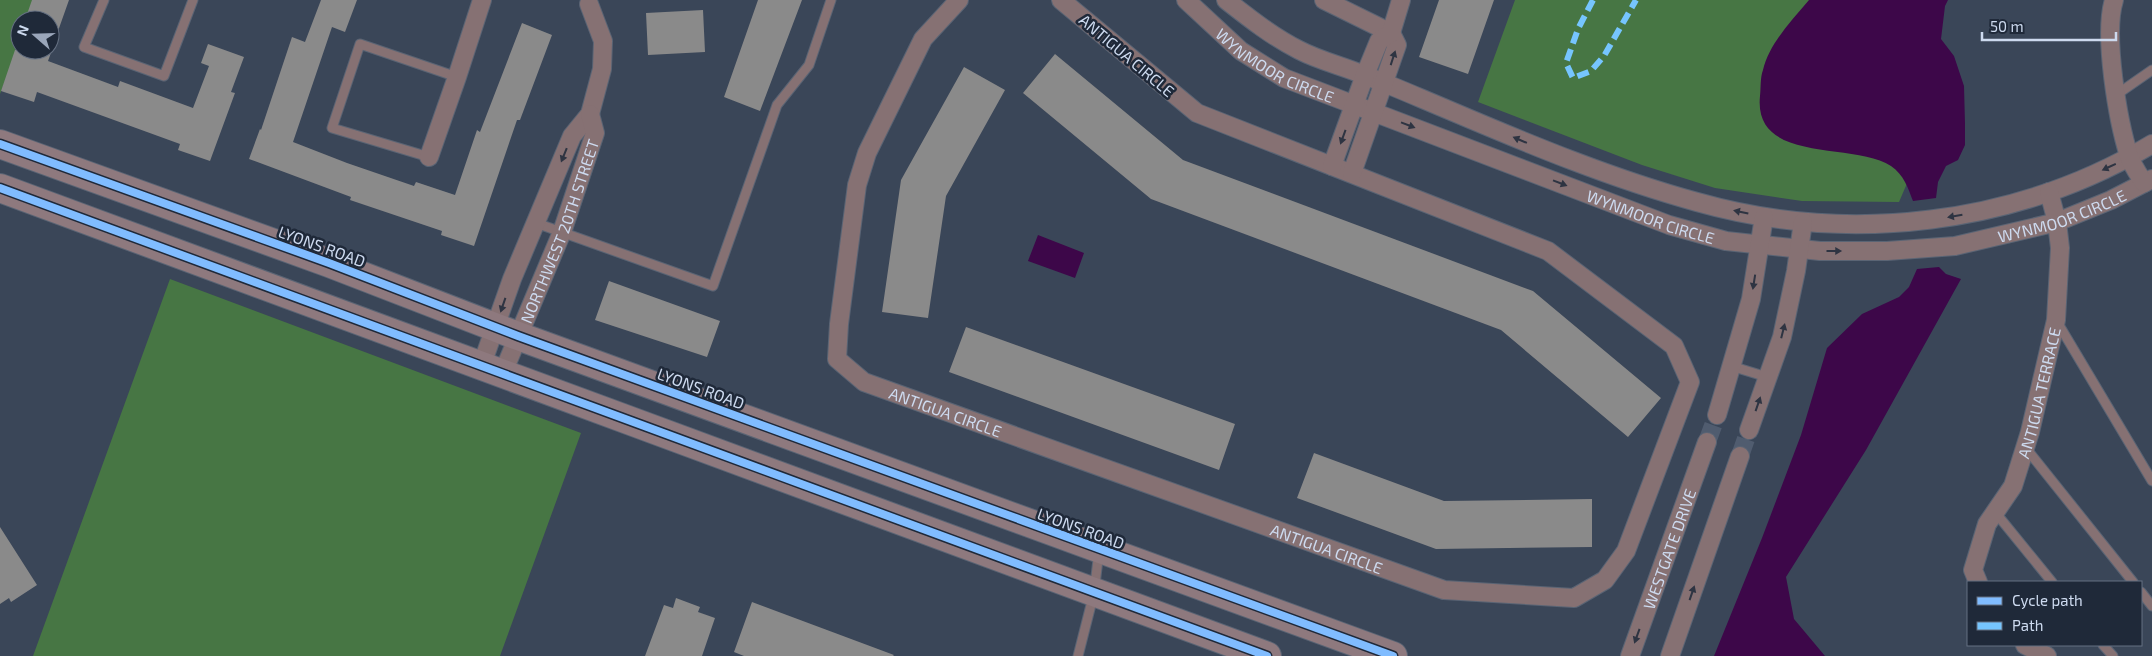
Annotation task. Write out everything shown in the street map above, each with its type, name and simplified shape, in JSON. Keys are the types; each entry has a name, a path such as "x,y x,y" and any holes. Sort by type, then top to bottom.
{"main road":[{"name":"LYONS ROAD","path":"0,144 1393,656"},
{"path":"0,188 281,290 492,371 1267,656"}],"street":[{"path":"429,157 482,0"},
{"name":"ANTIGUA CIRCLE","path":"958,0 923,39 867,153 857,184 838,324 837,359 864,382 1444,590 1574,598 1605,580 1626,551 1690,382 1674,346 1548,250 1197,113 1061,0"},
{"name":"WYNMOOR CIRCLE","path":"1186,0 1198,14 1240,51 1284,78 1669,225 1726,241 1800,250 1887,251 1955,246 2057,222 2111,200 2148,181"},
{"name":"WYNMOOR CIRCLE","path":"1226,0 1256,24 1300,50 1365,75 1534,146 1698,203 1764,217 1803,222 1886,224 1924,221 1979,211 2060,189 2130,158 2152,144"},
{"path":"1324,0 1391,33 1397,45 1385,84 1352,173"},
{"path":"1332,166 1365,75 1380,41 1391,33 1401,0"},
{"path":"2114,0 2110,32 2116,95 2130,158 2148,181"},
{"name":"NORTHWEST 20TH STREET","path":"492,371 506,331 512,279 572,136 590,114 602,69 603,41 592,1"},
{"name":"NORTHWEST 20TH STREET","path":"492,371 506,331 562,232 595,133 590,114"},
{"name":"ANTIGUA TERRACE","path":"1978,581 1973,570 1987,524 2012,486 2025,447 2056,320 2060,248 2057,222 2049,192"},
{"path":"1717,415 1751,299 1764,217"},
{"path":"1749,430 1782,337 1800,250 1803,222"},
{"name":"WESTGATE DRIVE","path":"1630,656 1707,442"},
{"path":"1670,656 1740,456"},
{"path":"2026,646 2048,656"}],"lane":[{"path":"104,0 84,47 164,76 193,0"},
{"path":"536,223 713,286 778,105 809,65 831,0"},
{"path":"429,157 332,128 360,44 457,77"},
{"path":"2116,95 2152,70"},
{"path":"2056,320 2152,481"},
{"path":"1731,366 1767,377"},
{"path":"2025,447 2132,581"},
{"path":"1995,512 2051,581"},
{"path":"1078,656 1094,593 1099,549"},
{"path":"2142,593 2152,606"},
{"path":"2105,646 2113,656"}],"green space":[{"path":"0,0 36,0 32,10 10,10 10,60 13,60 0,94"},
{"path":"1515,0 1916,0 1914,167 1899,202 1802,201 1715,188 1642,165 1478,102"},
{"path":"170,279 581,433 500,656 33,656"}],"shaded area":[{"path":"1809,0 1948,0 1945,6 1941,39 1954,56 1964,86 1965,145 1958,160 1946,166 1938,182 1936,198 1913,201 1902,178 1891,166 1854,154 1809,148 1789,142 1772,133 1762,118 1760,96 1762,73 1766,60 1782,33"},
{"path":"1038,235 1084,253 1075,278 1028,261"},
{"path":"1939,267 1946,274 1961,279 1866,450 1786,577 1794,619 1825,656 1714,656 1801,435 1827,348 1862,314 1899,297 1909,287 1917,269"}],"building":[{"path":"32,0 69,0 60,25 60,10 28,10"},
{"path":"321,0 357,0 345,32 332,27 293,142 414,186 416,182 455,195 477,130 480,132 522,23 552,35 520,120 517,120 474,246 441,235 442,231 350,200 351,197 249,159 261,130 292,37 305,42"},
{"path":"758,0 802,0 760,111 724,97"},
{"path":"1439,0 1494,0 1468,74 1419,57"},
{"path":"703,10 705,52 648,55 646,13"},
{"path":"208,44 244,57 231,92 235,93 210,161 178,150 180,144 37,92 34,102 1,91 12,60 48,60 118,87 120,81 193,108 209,66 201,63"},
{"path":"1055,54 1183,160 1533,291 1661,398 1628,437 1501,330 1151,199 1023,93"},
{"path":"964,67 1005,90 946,196 928,318 882,312 901,180"},
{"path":"609,281 720,321 707,357 595,320"},
{"path":"966,327 1235,424 1219,470 949,372"},
{"path":"1314,453 1444,501 1592,499 1592,547 1436,549 1297,498"},
{"path":"0,527 37,585 11,602 9,598 0,604"},
{"path":"676,598 700,607 698,612 715,618 702,656 645,656 664,605 673,608"},
{"path":"752,602 894,655 744,656 734,652"}],"tunnel":[{"path":"1707,442 1717,415"},
{"path":"1740,456 1749,430"}],"marked path":[{"path":"1593,0 1578,29 1566,63 1573,78 1591,71 1604,56 1636,0"}],"cycle path":[{"path":"0,144 329,263 518,336 1393,656"},
{"path":"0,188 1267,656"}]}
